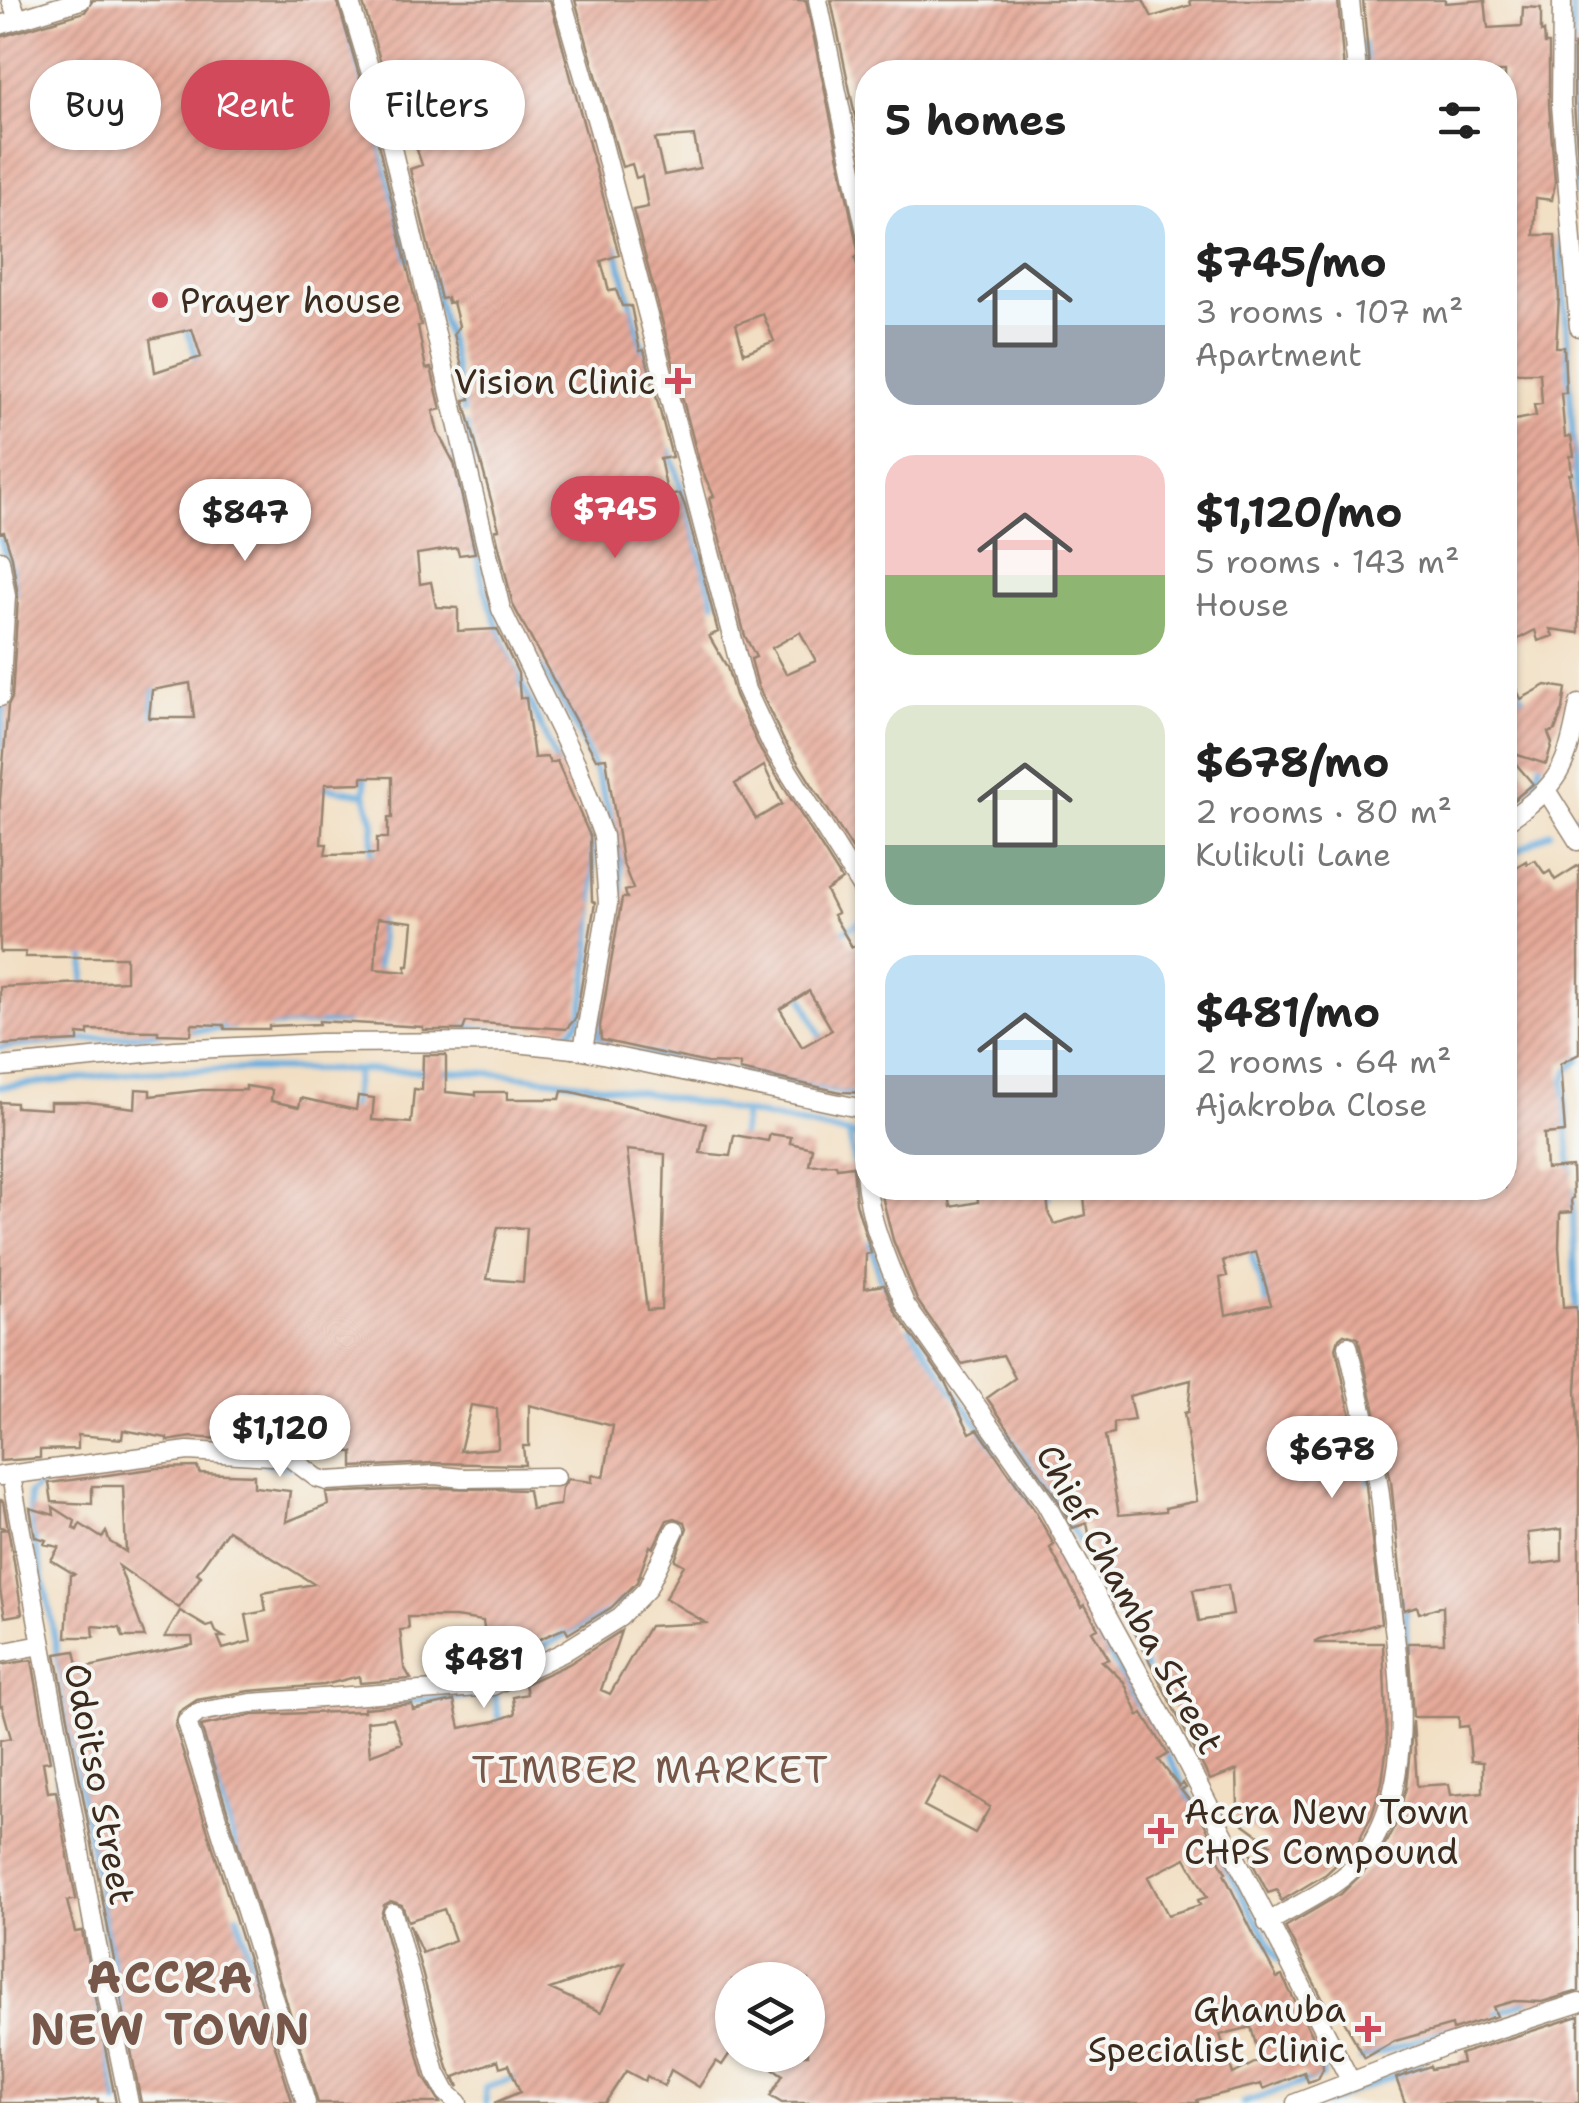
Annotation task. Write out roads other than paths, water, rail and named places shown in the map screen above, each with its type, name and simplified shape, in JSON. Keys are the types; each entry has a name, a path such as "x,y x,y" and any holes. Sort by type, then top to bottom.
{"street":[{"path":"12,0 9,22 80,0"},
{"path":"349,0 391,145 501,609 576,763 604,836 608,904 582,1050"},
{"path":"562,0 746,690 772,745 855,877"},
{"path":"818,0 855,179"},
{"path":"1350,0 1356,60"},
{"path":"1562,0 1561,104 1574,191 1579,327"},
{"path":"0,560 6,596 0,697"},
{"path":"1517,813 1572,770 1579,704"},
{"path":"1546,790 1578,841"},
{"path":"0,1067 175,1050 460,1041 582,1050 855,1107"},
{"name":"Chief Chamba Street","path":"869,1200 906,1306 1046,1504 1169,1728 1350,2080"},
{"path":"1268,1923 1335,1882 1367,1853 1389,1807 1397,1767 1401,1684 1398,1642 1381,1501 1348,1346"},
{"path":"6,1476 188,1451 289,1458 328,1482 435,1475 556,1477"},
{"name":"Odoitso Street","path":"6,1476 130,2103"},
{"path":"306,2103 187,1722 199,1712 251,1704 492,1686 562,1653 620,1616 647,1590 675,1530"},
{"path":"0,1653 41,1644"},
{"path":"393,1913 436,2073 446,2092 458,2103"},
{"path":"1296,2103 1350,2080 1579,2003"}],"waterway":[{"path":"340,0 409,260"},
{"path":"807,0 819,64"},
{"path":"1572,0 1579,205"},
{"path":"1363,44 1365,60"},
{"path":"1556,141 1579,548"},
{"path":"616,247 650,375"},
{"path":"429,269 463,412"},
{"path":"185,324 199,364"},
{"path":"443,403 484,586 502,638 558,766"},
{"path":"466,425 475,461"},
{"path":"670,450 714,602"},
{"path":"0,539 14,578 14,592"},
{"path":"529,650 579,734 614,829 621,901 606,960"},
{"path":"154,726 156,684"},
{"path":"1517,689 1526,703"},
{"path":"0,748 4,699"},
{"path":"1517,797 1535,781 1543,758"},
{"path":"365,771 365,794 374,823 371,861"},
{"path":"317,786 365,794"},
{"path":"459,1026 552,1038 567,1033 578,1022 587,985 592,927 593,870 588,832"},
{"path":"1517,851 1550,832"},
{"path":"377,973 378,920"},
{"path":"837,935 855,925"},
{"path":"84,990 85,953"},
{"path":"800,990 823,1043"},
{"path":"600,997 598,1036 611,1048"},
{"path":"264,1026 347,1022"},
{"path":"184,1031 232,1028"},
{"path":"0,1047 162,1033"},
{"path":"628,1051 855,1095"},
{"path":"1571,1172 1564,1083 1579,1059"},
{"path":"350,1113 357,1070"},
{"path":"0,1087 140,1072 428,1071"},
{"path":"440,1071 601,1086 855,1136"},
{"path":"740,1141 744,1113"},
{"path":"849,1134 855,1169"},
{"path":"1572,1190 1576,1312"},
{"path":"872,1243 879,1276 897,1305"},
{"path":"1252,1246 1270,1310"},
{"path":"911,1328 999,1452"},
{"path":"1577,1365 1579,1412"},
{"path":"1355,1412 1370,1482"},
{"path":"300,1423 301,1446"},
{"path":"1005,1432 1082,1547 1146,1669"},
{"path":"262,1463 290,1467"},
{"path":"135,1466 44,1482 29,1494 139,2103"},
{"path":"1015,1475 1029,1504"},
{"path":"1056,1560 1084,1610"},
{"path":"1395,1593 1406,1607 1406,1647"},
{"path":"532,1652 628,1599"},
{"path":"1093,1626 1154,1732"},
{"path":"403,1684 484,1676 508,1665"},
{"path":"494,1691 500,1724"},
{"path":"333,1706 485,1695"},
{"path":"253,1905 201,1733 202,1720 265,1710"},
{"path":"48,1728 117,2103"},
{"path":"1165,1751 1202,1819"},
{"path":"1216,1849 1279,1960"},
{"path":"238,1915 269,2028"},
{"path":"1489,2015 1534,1999"},
{"path":"1361,2059 1459,2026"},
{"path":"1243,2103 1322,2076 1324,2064 1314,2029"},
{"path":"272,2040 292,2089 296,2090"},
{"path":"1326,2103 1422,2064"},
{"path":"486,2103 485,2088 518,2077"}],"place":[{"name":"Prayer house","path":"160,300"},
{"name":"Vision Clinic","path":"678,381"},
{"name":"Accra New Town CHPS Compound","path":"1161,1831"},
{"name":"Ghanuba Specialist Clinic","path":"1368,2029"}],"district":[{"name":"TIMBER MARKET","path":"651,1769"},
{"name":"ACCRA NEW TOWN","path":"171,2003"}]}
